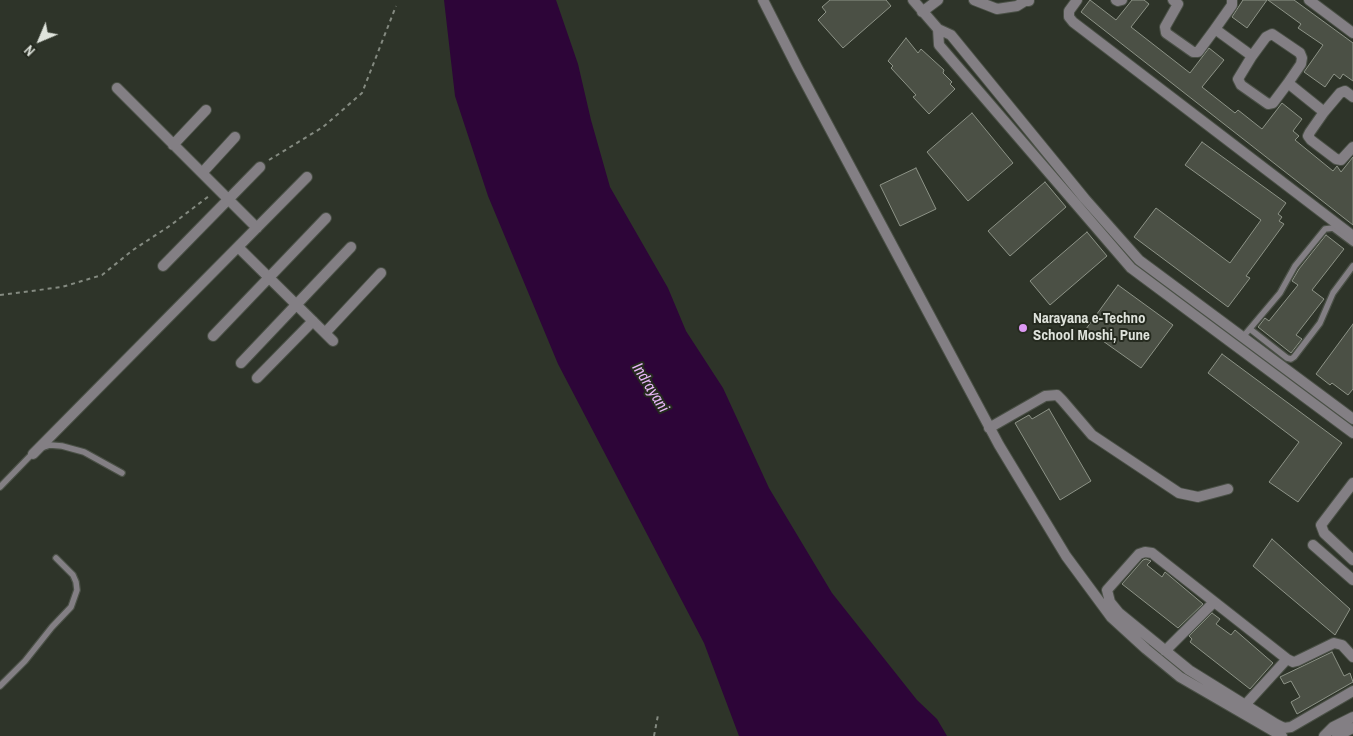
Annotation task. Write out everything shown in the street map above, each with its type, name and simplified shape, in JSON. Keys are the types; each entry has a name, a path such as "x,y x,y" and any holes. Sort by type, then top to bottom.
{"street":[{"path":"763,0 990,428 1066,556 1111,616 1146,649 1180,677 1282,736"},
{"path":"912,0 938,29 951,35 1085,199 1139,260 1206,317 1353,433"},
{"path":"922,12 938,0"},
{"path":"974,0 997,9 1017,6 1025,1 1029,1"},
{"path":"1077,0 1069,12 1069,17 1073,22 1353,236"},
{"path":"1116,0 1122,0"},
{"path":"1178,1 1165,27 1166,32 1193,52 1198,52 1232,5 1232,0"},
{"path":"1308,0 1353,33"},
{"path":"938,29 939,45 1131,268 1242,338 1353,419"},
{"path":"1215,30 1252,56"},
{"path":"1272,34 1300,53 1302,58 1301,64 1288,84 1273,103 1268,104 1241,85 1238,80 1266,37 1272,34"},
{"path":"1288,84 1324,112"},
{"path":"117,88 257,228"},
{"path":"1353,97 1344,91 1340,93 1308,136 1336,160 1341,160 1353,147"},
{"path":"987,101 998,92"},
{"path":"174,145 206,110"},
{"path":"202,173 235,137"},
{"path":"163,266 260,167"},
{"path":"33,454 308,177"},
{"path":"212,336 326,218"},
{"path":"1108,242 1118,236"},
{"path":"238,247 333,341"},
{"path":"241,363 351,247"},
{"path":"325,333 381,273"},
{"path":"258,378 313,321"},
{"path":"990,428 1045,396 1057,395 1092,435 1179,493 1198,497 1228,489"},
{"path":"1353,483 1323,522 1321,529 1353,560"},
{"path":"1313,545 1353,580"},
{"path":"1353,657 1342,645 1334,643 1297,661 1293,662 1287,659 1152,553 1145,552 1139,554 1107,590 1110,602 1119,613 1189,670 1284,728 1291,727 1353,690"},
{"path":"1165,651 1214,602"},
{"path":"1245,705 1287,659"},
{"path":"1331,736 1333,727 1353,717"},
{"path":"1331,736 1353,728"}],"lane":[{"path":"1242,338 1280,293 1295,266 1325,229 1333,228 1353,243"},
{"path":"1250,330 1291,359 1320,322 1332,292 1353,266"},
{"path":"0,487 33,454 50,445 84,452 122,473"},
{"path":"0,686 25,661 71,606 77,590 76,582 56,558"}],"path":[{"path":"654,736 658,715"}],"water":[{"name":"Indrayani","path":"444,0 556,0 578,64 591,120 610,187 668,288 686,331 723,388 769,488 832,593 917,700 937,719 947,736 739,736 704,643 558,364 488,196 455,96"}],"building":[{"path":"830,0 886,0 891,6 843,48 818,20 826,12 822,7"},
{"path":"1090,0 1116,20 1132,0 1144,0 1149,4 1131,27 1190,73 1209,48 1224,60 1202,87 1235,113 1238,110 1262,129 1282,103 1302,119 1293,131 1299,136 1295,140 1333,171 1337,166 1341,172 1353,157 1353,225 1081,12"},
{"path":"1243,0 1267,0 1247,28 1232,17"},
{"path":"1268,0 1294,0 1353,43 1353,81 1343,74 1340,79 1334,74 1325,87 1304,72 1323,45 1298,28 1301,24"},
{"path":"906,38 918,53 921,49 944,70 943,73 952,82 950,84 955,89 929,114 913,97 916,95 891,68 893,66 888,61"},
{"path":"972,113 1013,163 968,201 927,152"},
{"path":"1202,142 1286,203 1278,214 1282,217 1279,221 1284,224 1246,276 1250,278 1228,307 1134,237 1156,208 1230,263 1261,220 1185,165"},
{"path":"916,168 936,209 900,226 880,185"},
{"path":"1045,182 1066,207 1010,256 988,231"},
{"path":"1087,232 1107,256 1050,305 1030,281"},
{"path":"1326,235 1344,249 1312,290 1324,299 1296,335 1302,339 1291,353 1258,327 1265,318 1269,321 1298,285 1292,281 1299,269"},
{"path":"1118,285 1173,325 1141,368 1086,329"},
{"path":"1353,324 1353,389 1348,395 1332,383 1330,385 1316,374"},
{"path":"1222,354 1342,443 1298,502 1269,482 1299,442 1208,373"},
{"path":"1049,409 1091,481 1060,500 1015,423 1029,415 1032,419"},
{"path":"1272,539 1350,609 1335,635 1253,566"},
{"path":"1146,559 1151,561 1147,565 1162,577 1165,572 1203,604 1178,628 1122,584"},
{"path":"1212,613 1220,619 1216,624 1231,635 1235,630 1273,663 1250,689 1190,642 1192,639 1189,636"},
{"path":"1332,652 1344,676 1350,673 1353,682 1297,714 1291,702 1300,697 1291,681 1284,684 1280,677"}],"place":[{"name":"Narayana e-Techno School Moshi, Pune","path":"1023,328"}]}
